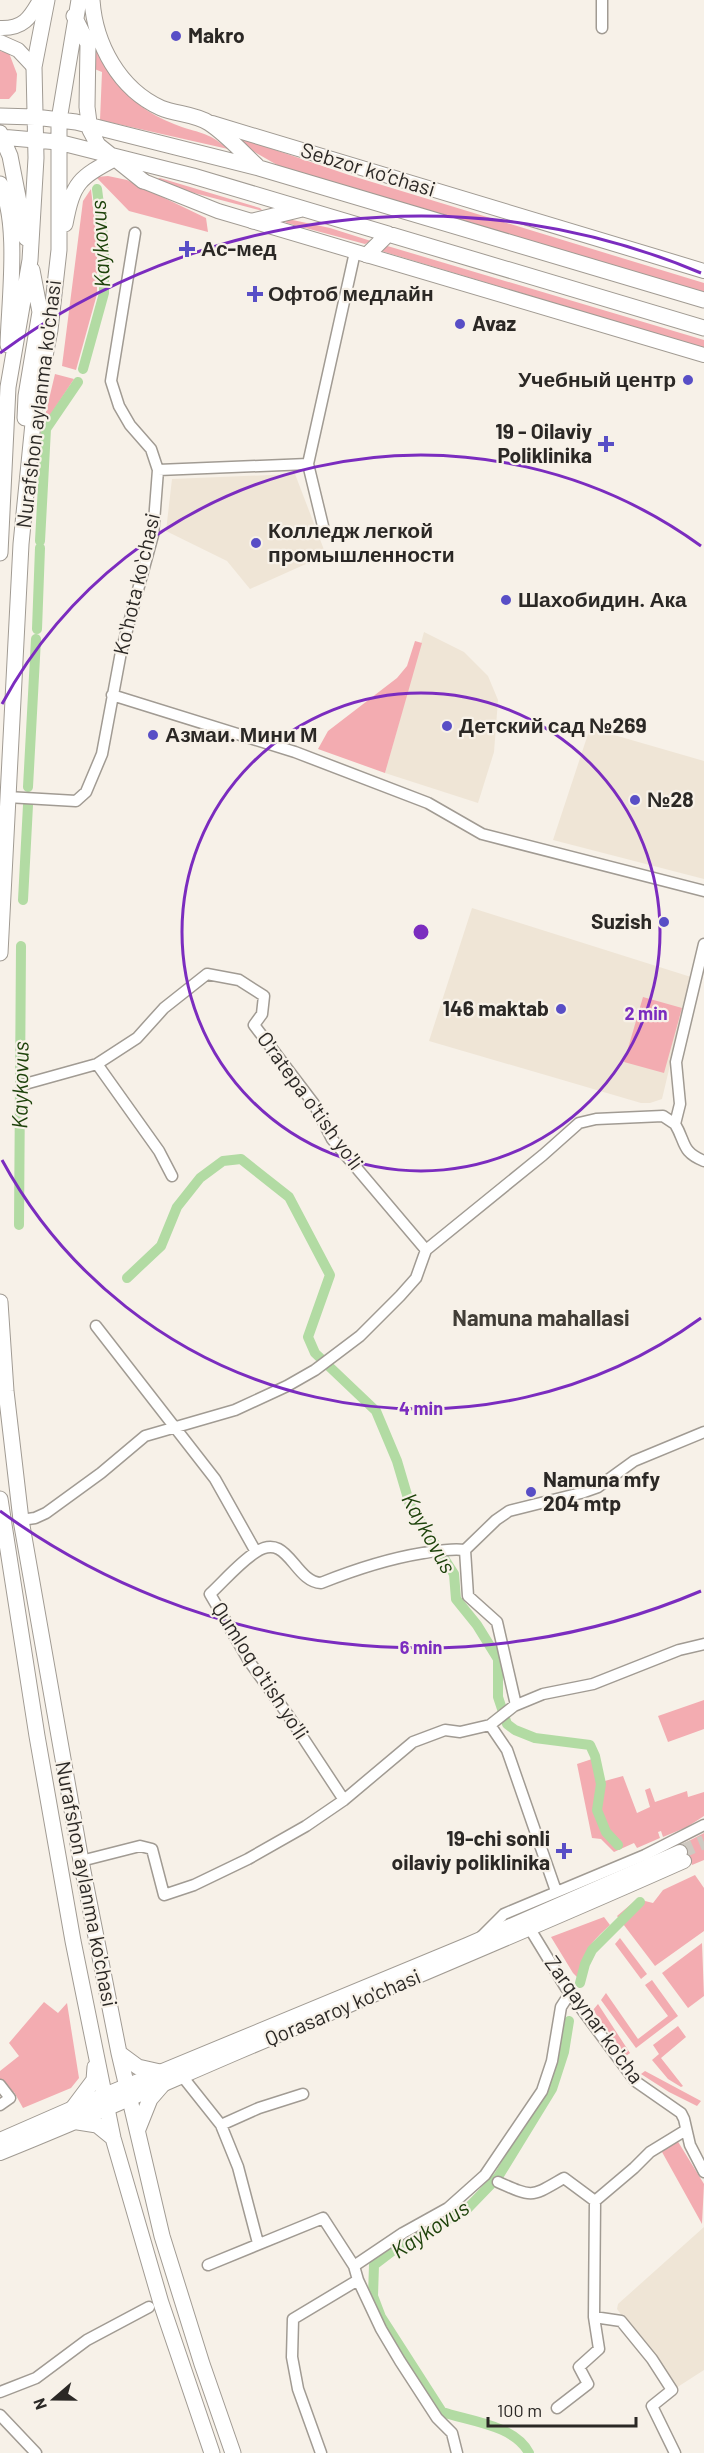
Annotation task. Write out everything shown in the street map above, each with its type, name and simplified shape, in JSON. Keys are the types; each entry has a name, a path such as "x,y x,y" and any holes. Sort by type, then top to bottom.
{"main road":[{"path":"0,28 13,28 23,24 40,0"},
{"name":"Nurafshon aylanma ko'chasi","path":"0,553 4,387 30,260 35,139 34,66 47,0"},
{"path":"69,0 88,44 88,125 99,145 143,181"},
{"name":"Nurafshon aylanma ko'chasi","path":"0,952 21,544 34,413 50,330 59,250 59,120 79,0"},
{"name":"Sebzor ko‘chasi","path":"92,0 96,29 101,43 121,77 137,93 153,104 704,271"},
{"path":"0,42 18,50 34,66"},
{"name":"Sebzor ko‘chasi","path":"0,116 35,117 88,125 259,168 704,300"},
{"path":"208,122 259,168"},
{"path":"21,544 26,396 40,312 10,156 1,136 58,142 193,176 704,328"},
{"path":"59,250 73,192 88,172 116,158"},
{"path":"100,166 119,170 194,202 253,221 704,355"},
{"path":"0,184 7,200 11,223 4,387"},
{"path":"361,254 382,232 386,205"},
{"path":"253,221 303,208"},
{"name":"Nurafshon aylanma ko'chasi","path":"0,1302 1,1353 21,1520 57,1732 119,2053 162,2236 233,2453"},
{"name":"Nurafshon aylanma ko'chasi","path":"0,1499 2,1533 73,1941 113,2138 183,2371 212,2453"},
{"path":"37,1736 46,1728 57,1732"},
{"name":"Qorasaroy ko'chasi","path":"0,2153 76,2115 479,1939 682,1857 530,1929 182,2076 162,2078"},
{"path":"119,2053 138,2067 162,2078 150,2099 137,2132"},
{"path":"96,2058 94,2080 76,2115 97,2125 113,2138"},
{"name":"Qorasaroy ko'chasi","path":"0,2140 76,2115"},
{"path":"183,2371 189,2375 195,2375 200,2372 202,2364"}],"street":[{"path":"602,0 603,28"},
{"name":"Koʻhota koʻchasi","path":"7,797 76,801 87,792 102,754 121,652 153,535 158,470 150,449 119,406 111,381 135,233"},
{"path":"323,526 308,464 361,254"},
{"path":"158,470 308,464"},
{"path":"112,696 295,752 428,803 482,834 704,891"},
{"path":"704,944 676,1062 680,1104 675,1124 681,1141 692,1156 704,1161"},
{"name":"O'ratepa o'tish yo'li","path":"25,1084 97,1064 137,1038 164,1008 207,974 239,980 264,996 262,1014 254,1025 314,1104 332,1139 426,1250"},
{"path":"97,1064 159,1151 172,1176"},
{"path":"21,1520 35,1518 46,1513 101,1473 145,1436 235,1410 315,1370 360,1336 400,1296 416,1278 426,1250 579,1123 596,1119 663,1116 675,1124"},
{"path":"96,1326 214,1479 256,1552 267,1548 279,1549 289,1556 303,1575 314,1583 321,1583 366,1565 453,1548 465,1550"},
{"path":"515,1705 497,1622 468,1596 465,1550 496,1520 509,1511 598,1487 634,1461 704,1432"},
{"name":"Qumloq o'tish yo'li","path":"256,1552 210,1594 249,1661 344,1800"},
{"path":"81,1861 140,1846 152,1848 164,1895 194,1885 258,1854 306,1826 344,1800 413,1742 446,1730 460,1732 494,1722 515,1705 543,1694 593,1684 679,1650 704,1644"},
{"path":"494,1722 507,1750 556,1891"},
{"path":"479,1939 504,1914 645,1855 704,1825"},
{"name":"Zarqaynar ko'cha","path":"530,1929 571,1995 635,2081 681,2112 690,2145 704,2172"},
{"path":"354,2266 403,2233 447,2208 485,2175 542,2091 552,2061 561,2007 571,1995"},
{"path":"182,2076 221,2126 238,2167 258,2243"},
{"path":"0,2085 9,2098 0,2105"},
{"path":"221,2126 259,2108 303,2094"},
{"path":"557,2408 588,2384 579,2367 599,2349 594,2317 595,2201 650,2152 686,2130"},
{"path":"498,2182 521,2192 535,2194 564,2178 595,2201"},
{"path":"208,2265 323,2218 354,2266 381,2330 437,2418 452,2433 457,2453"},
{"path":"321,2453 298,2389 292,2357 293,2319 358,2280"},
{"path":"0,2392 36,2378 87,2340 149,2307"},
{"path":"594,2317 621,2321 652,2358 672,2390 652,2406 675,2453"},
{"path":"0,2415 36,2453"}],"shaded area":[{"path":"88,16 99,52 116,82 128,94 156,116 208,135 228,149 100,120 102,72 92,68 86,24"},
{"path":"0,51 9,53 17,74 16,91 9,99 0,99"},
{"path":"234,136 349,175 704,283 704,293 279,166 232,139"},
{"path":"108,176 127,180 206,218 208,232 129,211 96,177"},
{"path":"157,179 260,208 263,211 179,189"},
{"path":"91,189 97,243 97,294 76,370 62,366 83,201"},
{"path":"288,219 330,228 371,241 365,244 284,221"},
{"path":"384,245 704,340 704,348 378,250"},
{"path":"55,374 74,379 49,417 45,416"},
{"name":"Колледж легкой промышленности","path":"295,474 326,555 250,589 227,561 166,531 172,479"},
{"name":"Детский сад №269","path":"424,632 464,652 488,676 498,700 494,752 478,803 385,773"},
{"path":"415,641 422,643 385,773 318,749 328,731 397,678 407,666"},
{"name":"№28","path":"590,728 704,761 704,879 553,840"},
{"name":"146 maktab","path":"472,908 691,977 662,1099 641,1103 429,1041"},
{"path":"643,997 682,1008 664,1073 624,1062"},
{"path":"704,1700 704,1729 668,1742 658,1716"},
{"path":"592,1759 601,1782 623,1776 637,1813 650,1807 645,1790 650,1788 655,1802 687,1791 688,1797 704,1792 704,1816 687,1827 663,1837 661,1831 658,1832 660,1838 637,1848 634,1843 614,1852 601,1839 592,1838 577,1764"},
{"path":"704,1833 704,1860 692,1865 683,1844"},
{"path":"695,1875 704,1888 704,1931 655,1966 617,1916 637,1899 653,1903 663,1890"},
{"path":"604,1917 610,1925 588,1948 579,1969 578,1978 551,1937"},
{"path":"620,1938 647,1974 641,1979 615,1944"},
{"path":"702,1943 704,1996 688,2008 662,1973"},
{"path":"652,1980 678,2016 636,2048 601,2000 606,1993 638,2039 668,2016 645,1985"},
{"path":"44,2002 58,2013 67,2003 79,2078 71,2088 23,2108 14,2092 10,2094 0,2081 0,2071 19,2056 9,2043"},
{"path":"598,2004 630,2053 626,2056 593,2010"},
{"path":"678,2026 686,2037 661,2058 683,2086 681,2087 668,2079 652,2060 659,2054 653,2045"},
{"path":"645,2071 701,2101 697,2106 669,2092 641,2074"},
{"path":"677,2140 704,2184 702,2224 662,2152"},
{"path":"704,2227 704,2370 676,2388 617,2309 618,2304"}],"waterway":[{"name":"Kaykovus","path":"83,369 104,293 104,244 97,189"},
{"name":"Kaykovus","path":"40,541 46,429 78,382"},
{"name":"Kaykovus","path":"37,629 40,548"},
{"name":"Kaykovus","path":"28,787 36,639"},
{"name":"Kaykovus","path":"23,900 28,805"},
{"name":"Kaykovus","path":"19,1225 21,946"},
{"name":"Kaykovus","path":"127,1278 161,1246 177,1207 200,1178 223,1161 241,1159 289,1197 330,1275 308,1337 315,1353 376,1411 397,1461 410,1505 454,1574 456,1599 477,1625 498,1659 498,1697 507,1724 535,1738 590,1745 595,1756 601,1784 597,1810 606,1832 618,1845"},
{"name":"Kaykovus","path":"580,1983 592,1950 640,1902"},
{"name":"Kaykovus","path":"529,2453 513,2436 502,2430 442,2412 381,2317 373,2296 374,2265 391,2252 468,2208 498,2177 552,2089 564,2052 569,2021"}],"tunnel":[{"path":"680,1852 704,1842"}],"place":[{"name":"Makro","path":"176,36"},
{"name":"Ас-мед","path":"187,249"},
{"name":"Офтоб медлайн","path":"255,294"},
{"name":"Avaz","path":"460,324"},
{"name":"Учебный центр","path":"688,380"},
{"name":"19 - Oilaviy Poliklinika","path":"606,444"},
{"name":"Колледж легкой промышленности","path":"256,543"},
{"name":"Шахобидин. Ака","path":"506,600"},
{"name":"Детский сад №269","path":"447,726"},
{"name":"Азмаи. Мини М","path":"153,735"},
{"name":"№28","path":"635,800"},
{"name":"Suzish","path":"664,922"},
{"name":"146 maktab","path":"561,1009"},
{"name":"Namuna mfy 204 mtp","path":"531,1492"},
{"name":"19-chi sonli oilaviy poliklinika","path":"564,1851"}],"district":[{"name":"Namuna mahallasi","path":"541,1318"}]}
